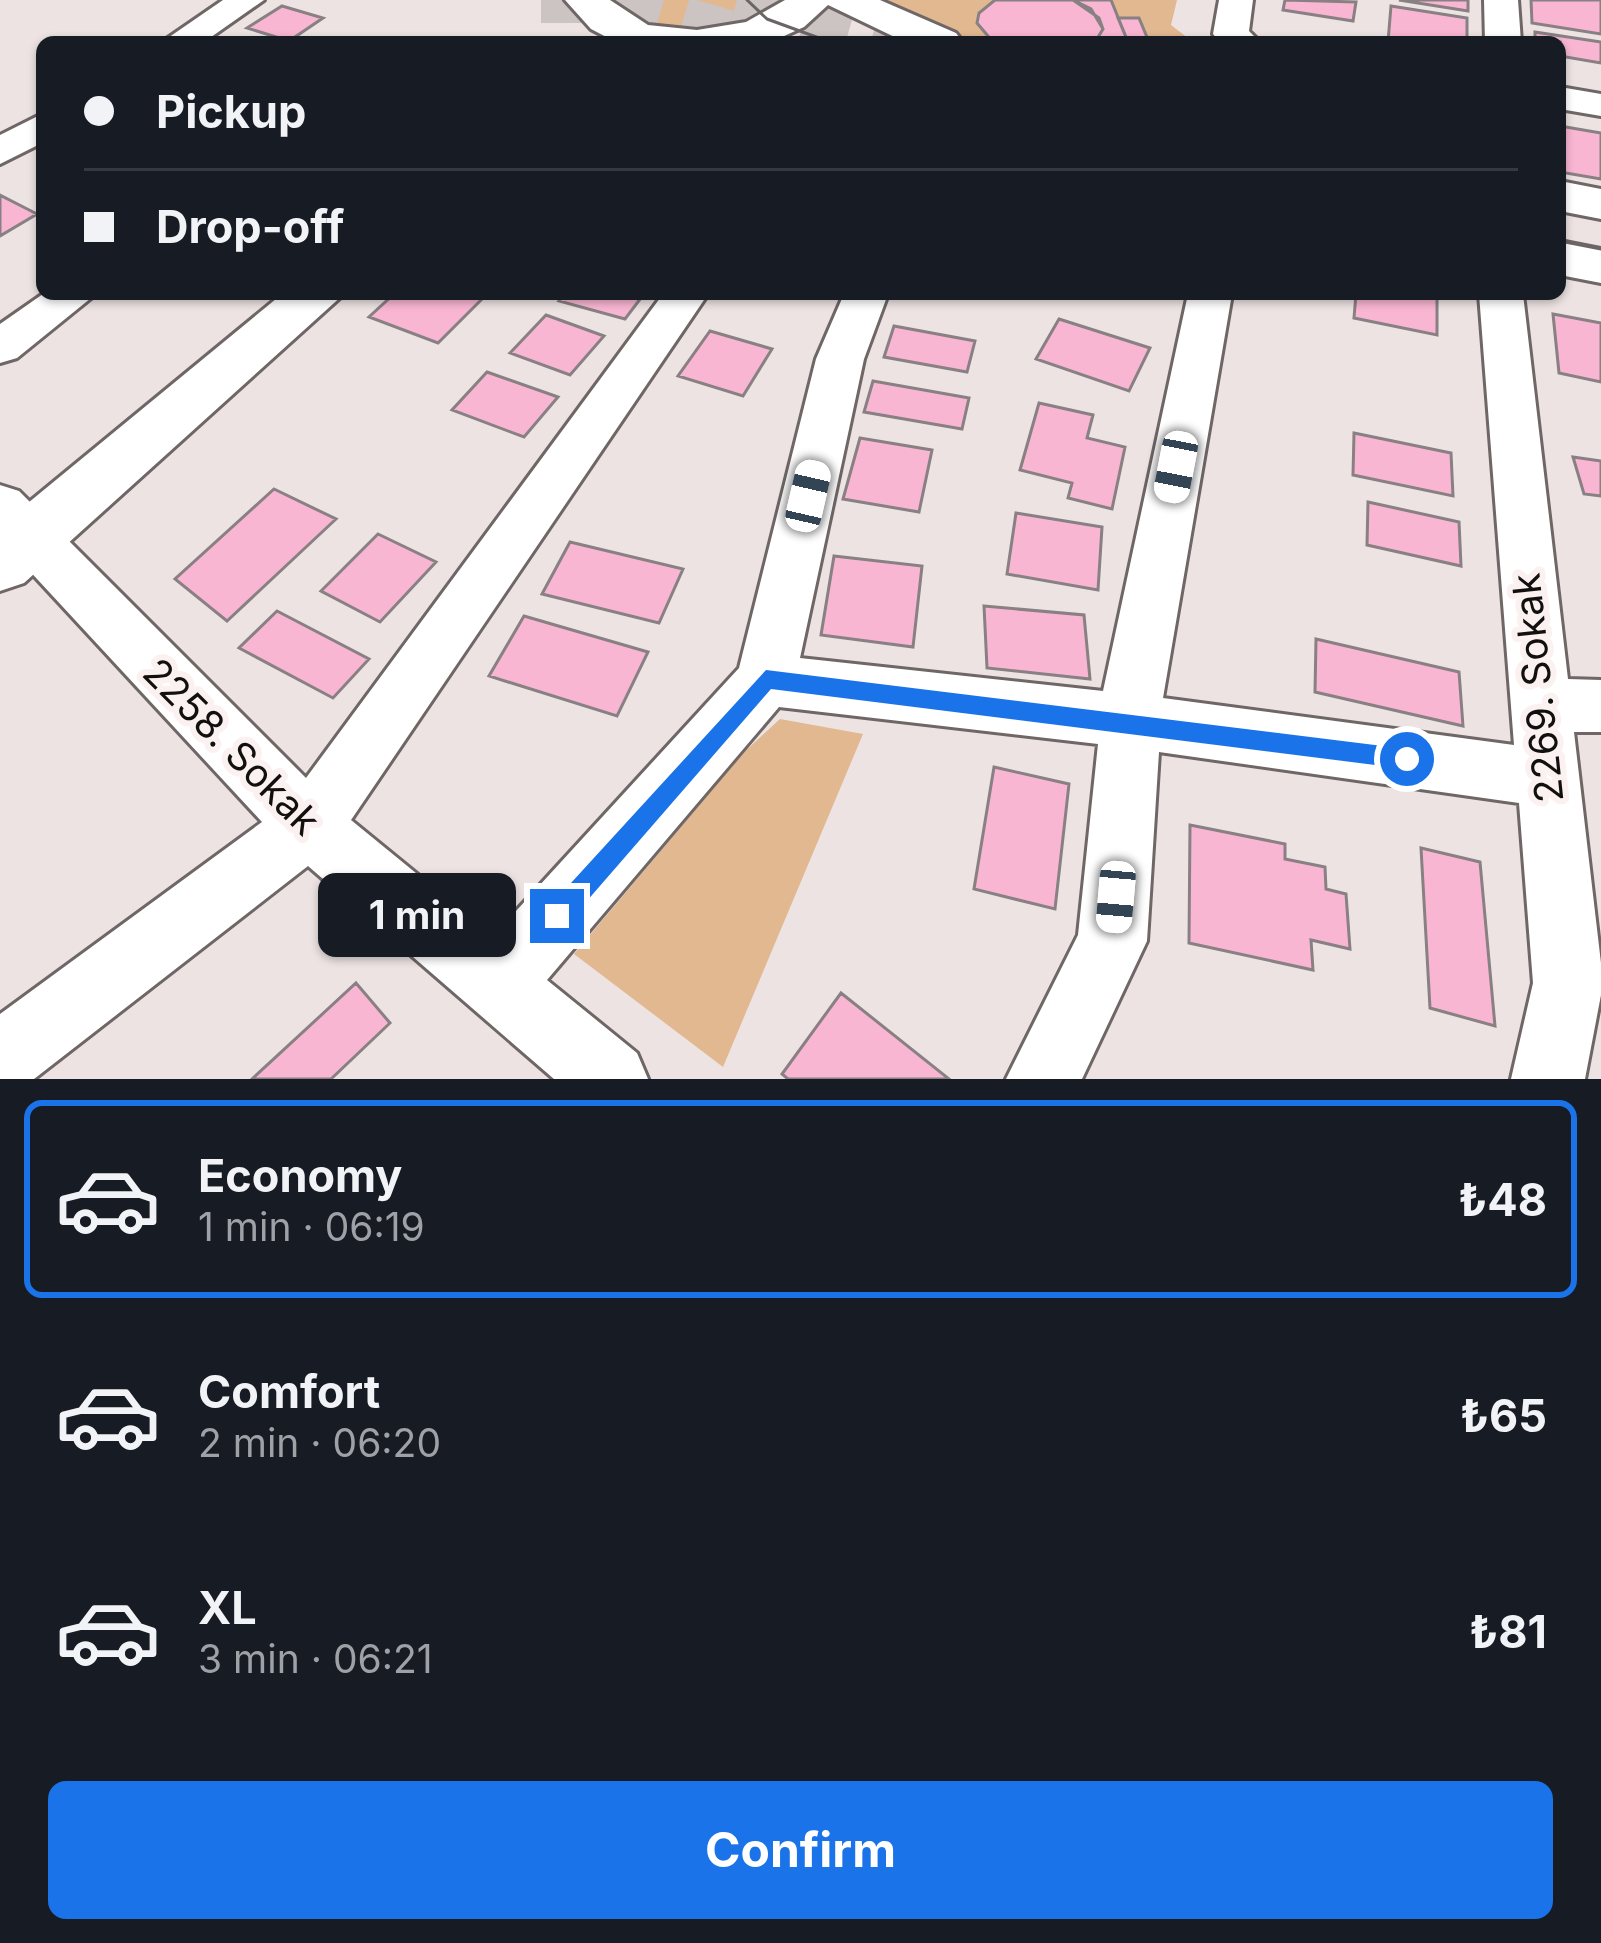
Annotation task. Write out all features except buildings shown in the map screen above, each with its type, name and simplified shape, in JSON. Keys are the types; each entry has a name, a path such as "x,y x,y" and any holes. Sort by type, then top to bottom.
{"main road":[{"path":"718,36 765,30 810,0"},
{"path":"845,0 927,36"},
{"path":"565,36 584,1 619,28 655,36"},
{"path":"1566,197 1601,204"},
{"path":"1566,213 1601,220"},
{"path":"1566,259 1601,266"},
{"path":"1566,283 1601,290"},
{"path":"7,529 256,300"},
{"path":"7,529 309,300"}],"street":[{"path":"199,36 247,0"},
{"path":"1234,36 1236,0"},
{"path":"1501,0 1503,36"},
{"path":"1566,99 1601,105"},
{"path":"0,152 36,130"},
{"path":"0,347 66,300"},
{"path":"0,1059 309,826 682,300"},
{"path":"498,983 766,680 840,359 864,300"},
{"path":"1043,1079 1112,941 1131,721 1209,300"},
{"name":"2269. Sokak","path":"1502,300 1546,778 1585,988 1548,1079"},
{"name":"2258. Sokak","path":"7,529 309,826 611,1079"},
{"path":"766,680 1131,721 1546,778"},
{"path":"1538,705 1601,706"}],"shaded area":[{"path":"609,0 785,0 746,25 697,31 649,21"},
{"path":"876,0 1177,0 1171,25 1185,36 962,36 919,23"},
{"path":"780,719 863,734 723,1067 574,954 743,753"}],"tunnel":[{"path":"541,0 616,0"},
{"path":"616,0 626,0"},
{"path":"616,0 738,36"},
{"path":"737,0 862,36"}],"tram line":[{"path":"747,0 767,19 814,36"},
{"path":"1566,242 1601,249"}],"route":[{"path":"557,916 766,680 1131,721 1407,759"}]}
